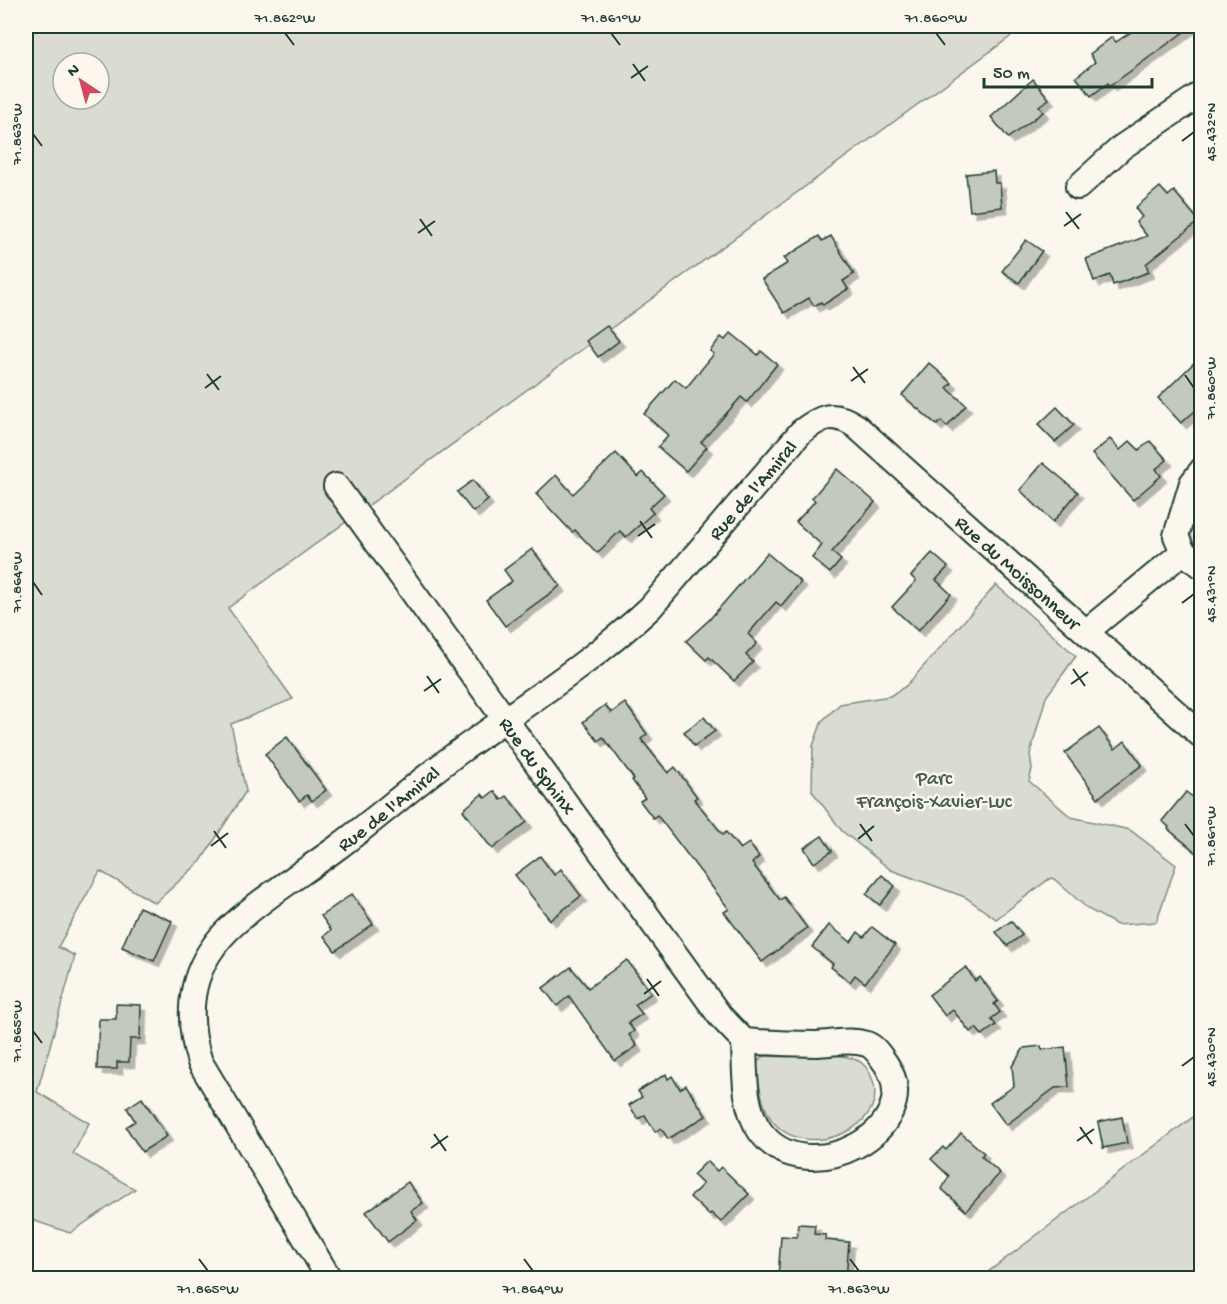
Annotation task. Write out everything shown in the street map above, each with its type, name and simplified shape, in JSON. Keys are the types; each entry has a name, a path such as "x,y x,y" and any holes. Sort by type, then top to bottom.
{"street":[{"path":"1078,187 1122,147 1202,93"},
{"name":"Rue du Moissonneur","path":"831,416 844,418 856,426 1202,736"},
{"name":"Rue de l'Amiral","path":"329,1278 200,1062 192,1030 194,989 202,965 214,944 231,928 462,750 506,720 627,629 650,608 801,432 817,420 831,416"},
{"path":"1087,631 1192,559 1176,536 1178,521 1191,483 1202,470"},
{"name":"Rue du Sphinx","path":"336,486 720,1016 744,1041"},
{"path":"744,1041 786,1044 848,1041 870,1045 892,1072 894,1092 887,1119 877,1133 854,1147 823,1158 794,1155 770,1141 760,1131 752,1114 745,1084 744,1041"}],"green space":[{"path":"26,26 1025,26 228,608 293,699 231,724 246,791 201,861 155,903 100,871 58,947 75,956 37,1092 89,1123 73,1154 135,1189 70,1233 26,1218"},
{"path":"1201,487 1201,555 1194,547 1188,531"},
{"name":"Parc François-Xavier-Luc","path":"996,585 1076,656 1046,697 1030,754 1032,769 1029,781 1071,817 1130,830 1176,865 1156,922 1117,925 1088,909 1053,878 996,919 965,897 891,870 842,831 812,791 813,746 822,721 840,704 890,696 906,686"},
{"path":"826,1055 857,1060 867,1069 873,1081 874,1098 869,1113 857,1125 842,1134 825,1139 807,1139 790,1135 771,1119 762,1096 755,1065 762,1057"},
{"path":"1201,1111 1201,1278 980,1278"}],"building":[{"path":"1140,26 1192,26 1110,86 1108,83 1091,96 1076,77 1095,62 1090,54 1112,37 1116,42"},
{"path":"1033,79 1049,99 1039,106 1043,112 1008,138 991,117"},
{"path":"994,171 995,183 1000,183 1002,207 970,211 966,174"},
{"path":"1160,187 1168,196 1174,191 1199,221 1146,264 1149,272 1113,285 1110,275 1094,281 1086,259 1147,236 1136,222 1142,217 1135,208"},
{"path":"819,236 822,241 831,236 854,274 843,281 848,289 823,305 821,302 814,306 809,298 784,313 762,279 788,263 784,258"},
{"path":"1026,240 1042,251 1019,283 1002,271"},
{"path":"607,326 619,341 598,357 586,341"},
{"path":"731,333 758,355 761,351 777,364 747,402 741,397 701,442 707,447 686,471 658,447 668,435 644,414 675,379 686,388 714,354 710,351 721,337 725,340"},
{"path":"1202,355 1202,405 1181,423 1158,398"},
{"path":"929,363 952,383 947,388 966,405 947,427 941,421 937,425 902,395"},
{"path":"1057,407 1074,425 1055,442 1038,425"},
{"path":"1110,439 1120,450 1130,441 1139,450 1150,441 1167,460 1156,469 1161,476 1133,500 1092,454"},
{"path":"616,453 638,477 643,472 664,494 649,508 653,513 626,537 620,531 597,553 575,530 572,532 536,494 556,475 573,494"},
{"path":"1043,463 1078,492 1053,522 1020,490"},
{"path":"837,469 875,502 832,552 841,560 830,573 812,558 822,545 796,522 815,501 812,498"},
{"path":"473,480 488,500 473,512 457,492"},
{"path":"532,549 560,586 505,626 486,600 512,581 504,570"},
{"path":"767,553 801,582 781,606 776,602 748,634 757,643 746,655 753,662 734,681 709,657 706,660 686,641 709,620"},
{"path":"932,553 948,567 936,580 951,594 918,631 892,607 916,581 911,576"},
{"path":"625,703 647,734 641,739 668,773 675,767 697,797 694,799 723,835 726,832 740,849 749,843 759,857 752,863 780,900 784,897 807,928 762,962 724,912 729,909 657,815 653,818 640,801 645,798 603,737 598,741 583,722 605,705 611,713"},
{"path":"704,717 715,731 694,746 684,732"},
{"path":"1099,728 1115,749 1125,741 1142,765 1098,798 1065,753"},
{"path":"287,737 326,790 312,801 307,795 299,801 265,754"},
{"path":"494,791 501,800 507,796 527,822 492,849 463,810 482,794 485,798"},
{"path":"1186,792 1202,804 1202,857 1168,829 1169,827 1162,821"},
{"path":"822,836 832,851 814,863 804,848"},
{"path":"540,856 554,875 561,869 581,896 550,920 515,875"},
{"path":"882,875 895,886 880,905 866,894"},
{"path":"352,894 373,924 335,951 324,936 331,930 321,916"},
{"path":"139,907 172,921 154,961 122,947"},
{"path":"1011,921 1022,935 1007,946 996,932"},
{"path":"829,925 851,942 858,932 864,937 872,927 895,945 865,983 855,975 850,982 831,967 833,964 812,947"},
{"path":"627,960 651,993 635,1005 642,1014 628,1023 634,1031 629,1035 637,1046 615,1061 569,996 557,1006 543,988 571,967 588,988"},
{"path":"966,967 975,981 980,977 998,1001 994,1004 1000,1012 991,1019 996,1025 982,1035 976,1028 970,1032 953,1010 945,1016 929,995"},
{"path":"116,1004 141,1005 140,1039 130,1039 129,1062 117,1062 117,1069 97,1069 99,1019 116,1019"},
{"path":"1041,1046 1042,1050 1065,1047 1069,1087 1055,1088 1006,1125 990,1103 1014,1086 1012,1066 1024,1048"},
{"path":"666,1074 668,1079 672,1076 680,1089 686,1085 706,1116 668,1139 661,1128 655,1132 645,1115 638,1119 629,1105 642,1097 638,1091"},
{"path":"142,1098 167,1136 142,1152 126,1127 135,1121 127,1108"},
{"path":"1122,1117 1127,1143 1103,1148 1098,1122"},
{"path":"961,1133 984,1153 981,1156 1000,1173 966,1211 942,1189 949,1176 931,1159 943,1147 946,1150"},
{"path":"707,1161 717,1171 721,1167 749,1194 721,1222 711,1213 709,1215 690,1197 703,1184 693,1175"},
{"path":"408,1182 423,1203 411,1211 417,1220 388,1242 366,1212"},
{"path":"798,1224 815,1225 814,1234 826,1235 825,1240 849,1242 846,1278 797,1275 797,1278 778,1278 781,1236 797,1237"}]}
